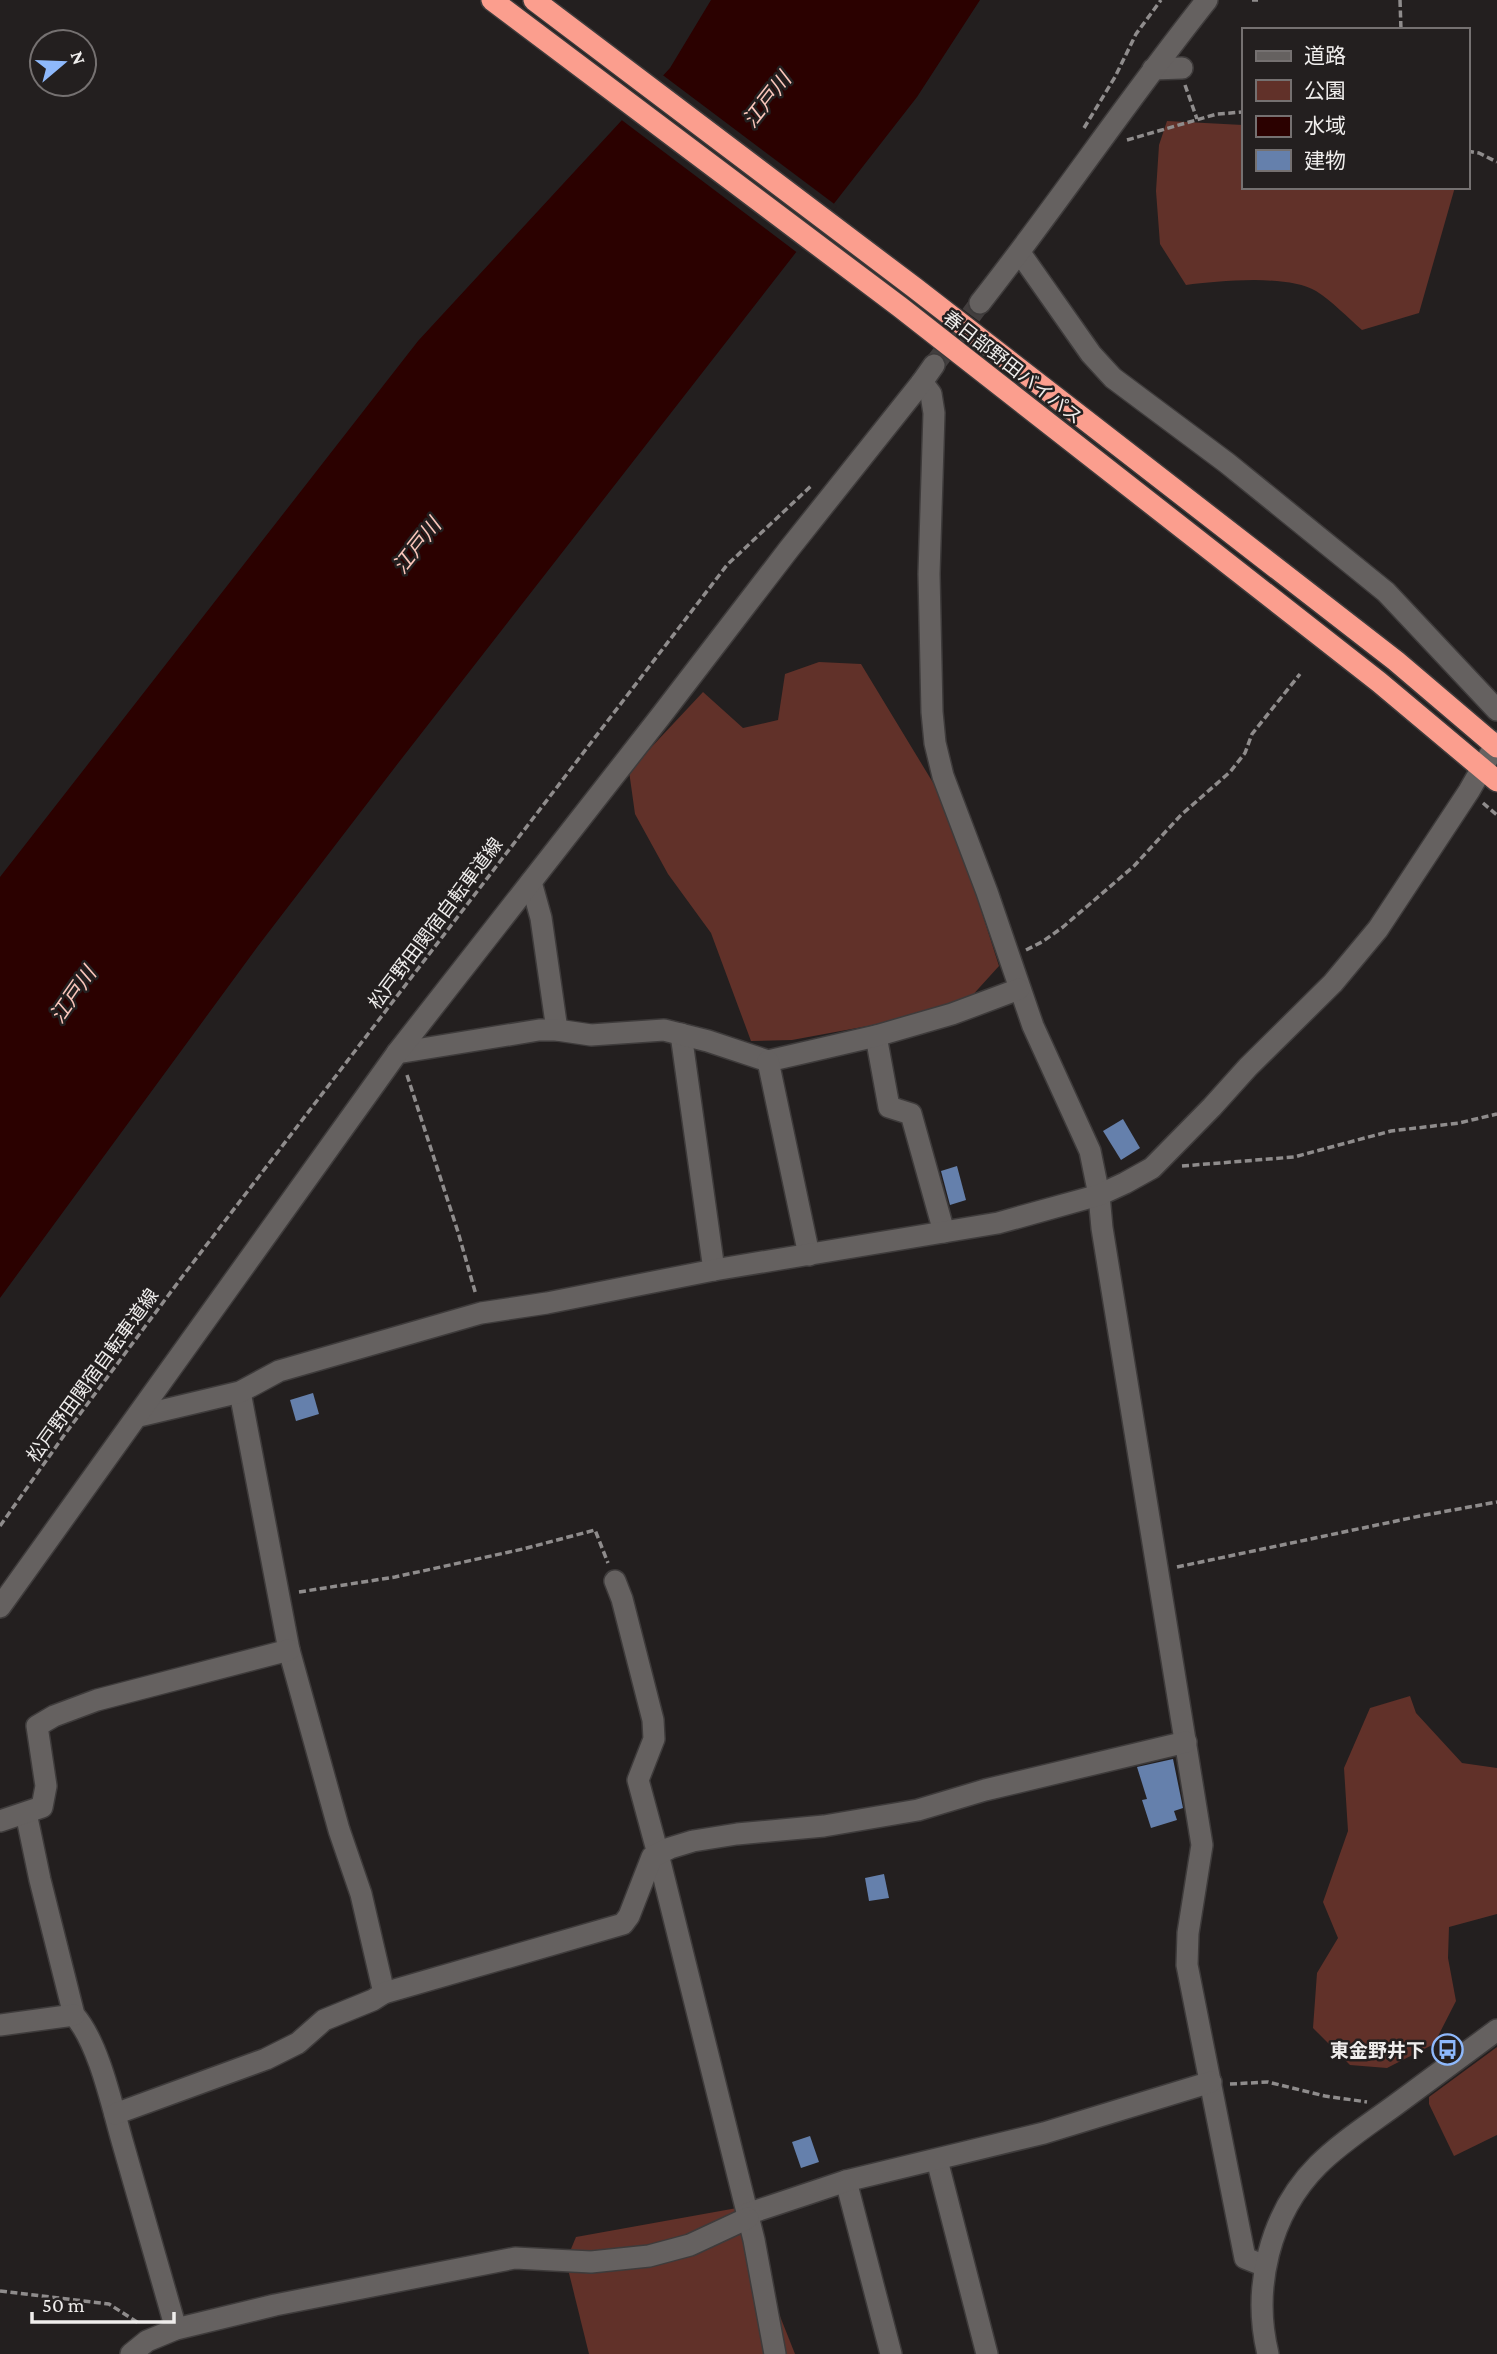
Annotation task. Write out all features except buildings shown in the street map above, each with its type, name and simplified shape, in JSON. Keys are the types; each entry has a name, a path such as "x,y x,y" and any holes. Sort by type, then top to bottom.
{"highway":[{"name":"春日部野田バイパス","path":"492,0 900,307 1379,682 1490,775"},
{"name":"春日部野田バイパス","path":"534,0 915,288 1396,661 1496,745"}],"street":[{"path":"980,303 1020,253 1094,149 1205,2"},
{"path":"1153,69 1180,68"},
{"path":"1020,253 1091,354 1113,378 1227,463 1386,592 1497,710"},
{"path":"0,1607 398,1053 928,374 934,413 929,574 935,743 943,776 987,892 1019,989 1052,1070 1090,1151 1202,1845 1188,1933 1187,1965 1245,2258 1265,2266"},
{"path":"139,1416 240,1392 279,1371 481,1313 547,1303 714,1270 998,1223 1099,1195 1152,1168 1333,983 1378,929 1490,775 1496,745"},
{"path":"531,882 541,918 557,1030"},
{"path":"398,1053 539,1030 592,1035 664,1030 768,1061 876,1036 952,1014 1019,989"},
{"path":"681,1034 714,1270"},
{"path":"876,1036 889,1107 911,1114 944,1232"},
{"path":"768,1061 809,1255"},
{"path":"240,1392 289,1650 361,1895 384,1993"},
{"path":"615,1581 622,1598 653,1720 654,1739 638,1780 747,2216 775,2354"},
{"path":"0,1821 42,1807 46,1786 37,1726 54,1716 97,1700 289,1650"},
{"path":"115,2114 266,2059 298,2043 324,2021 384,1993 623,1924 629,1916 652,1857 658,1853 693,1841 824,1826 918,1810 985,1790 1186,1742"},
{"path":"26,1813 74,2015 91,2042 115,2114 170,2331"},
{"path":"0,2025 74,2015"},
{"path":"1268,2354 1262,2331 1265,2266 1277,2229 1291,2201 1317,2166 1348,2140 1497,2030"},
{"path":"131,2354 147,2341 170,2331 275,2305 515,2258 591,2262 649,2256 690,2245 747,2216 846,2181 1044,2133 1212,2084"},
{"path":"937,2160 987,2354"},
{"path":"846,2181 891,2354"}],"path":[{"path":"1252,0 1258,0"},
{"path":"1400,0 1401,28"},
{"path":"1180,68 1197,120"},
{"path":"1094,149 1217,114 1242,112"},
{"path":"1469,151 1497,162"},
{"name":"松戸野田関宿自転車道線","path":"0,1526 182,1277 727,565 817,481"},
{"path":"1009,959 1042,943 1063,927 1134,866 1181,815 1230,772 1245,753 1252,734 1300,674"},
{"path":"398,1053 458,1232 481,1313"},
{"path":"1152,1168 1294,1157 1391,1131 1459,1123 1497,1114"},
{"path":"1158,1571 1406,1518 1497,1502"},
{"path":"280,1595 395,1577 595,1530 615,1581"},
{"path":"1212,2084 1268,2082 1325,2096 1394,2106"},
{"path":"0,2291 109,2305 144,2327 170,2331"}],"green space":[{"path":"1167,121 1242,125 1242,189 1454,189 1419,313 1362,330 1316,291 1288,282 1252,280 1186,285 1160,244 1156,191 1159,145"},
{"path":"819,662 861,664 949,809 999,966 960,1009 792,1040 751,1041 711,933 668,874 635,814 629,771 703,692 743,728 778,720 785,674"},
{"path":"1410,1696 1416,1713 1462,1763 1497,1768 1497,1914 1449,1927 1448,1958 1456,2001 1434,2044 1387,2068 1350,2065 1313,2028 1317,1973 1338,1938 1323,1902 1348,1831 1344,1768 1370,1708"},
{"path":"1497,2047 1497,2135 1454,2156 1429,2104 1429,2097"},
{"path":"737,2208 795,2354 589,2354 566,2261 576,2237"}],"water":[{"name":"江戸川","path":"711,0 980,0 917,97 258,946 0,1298 0,877 418,341 670,68"}],"pier":[{"path":"660,73 837,206 799,254 619,118"}],"tunnel":[{"path":"934,365 980,303"}],"place":[{"name":"東金野井下","path":"1448,2050"}]}
